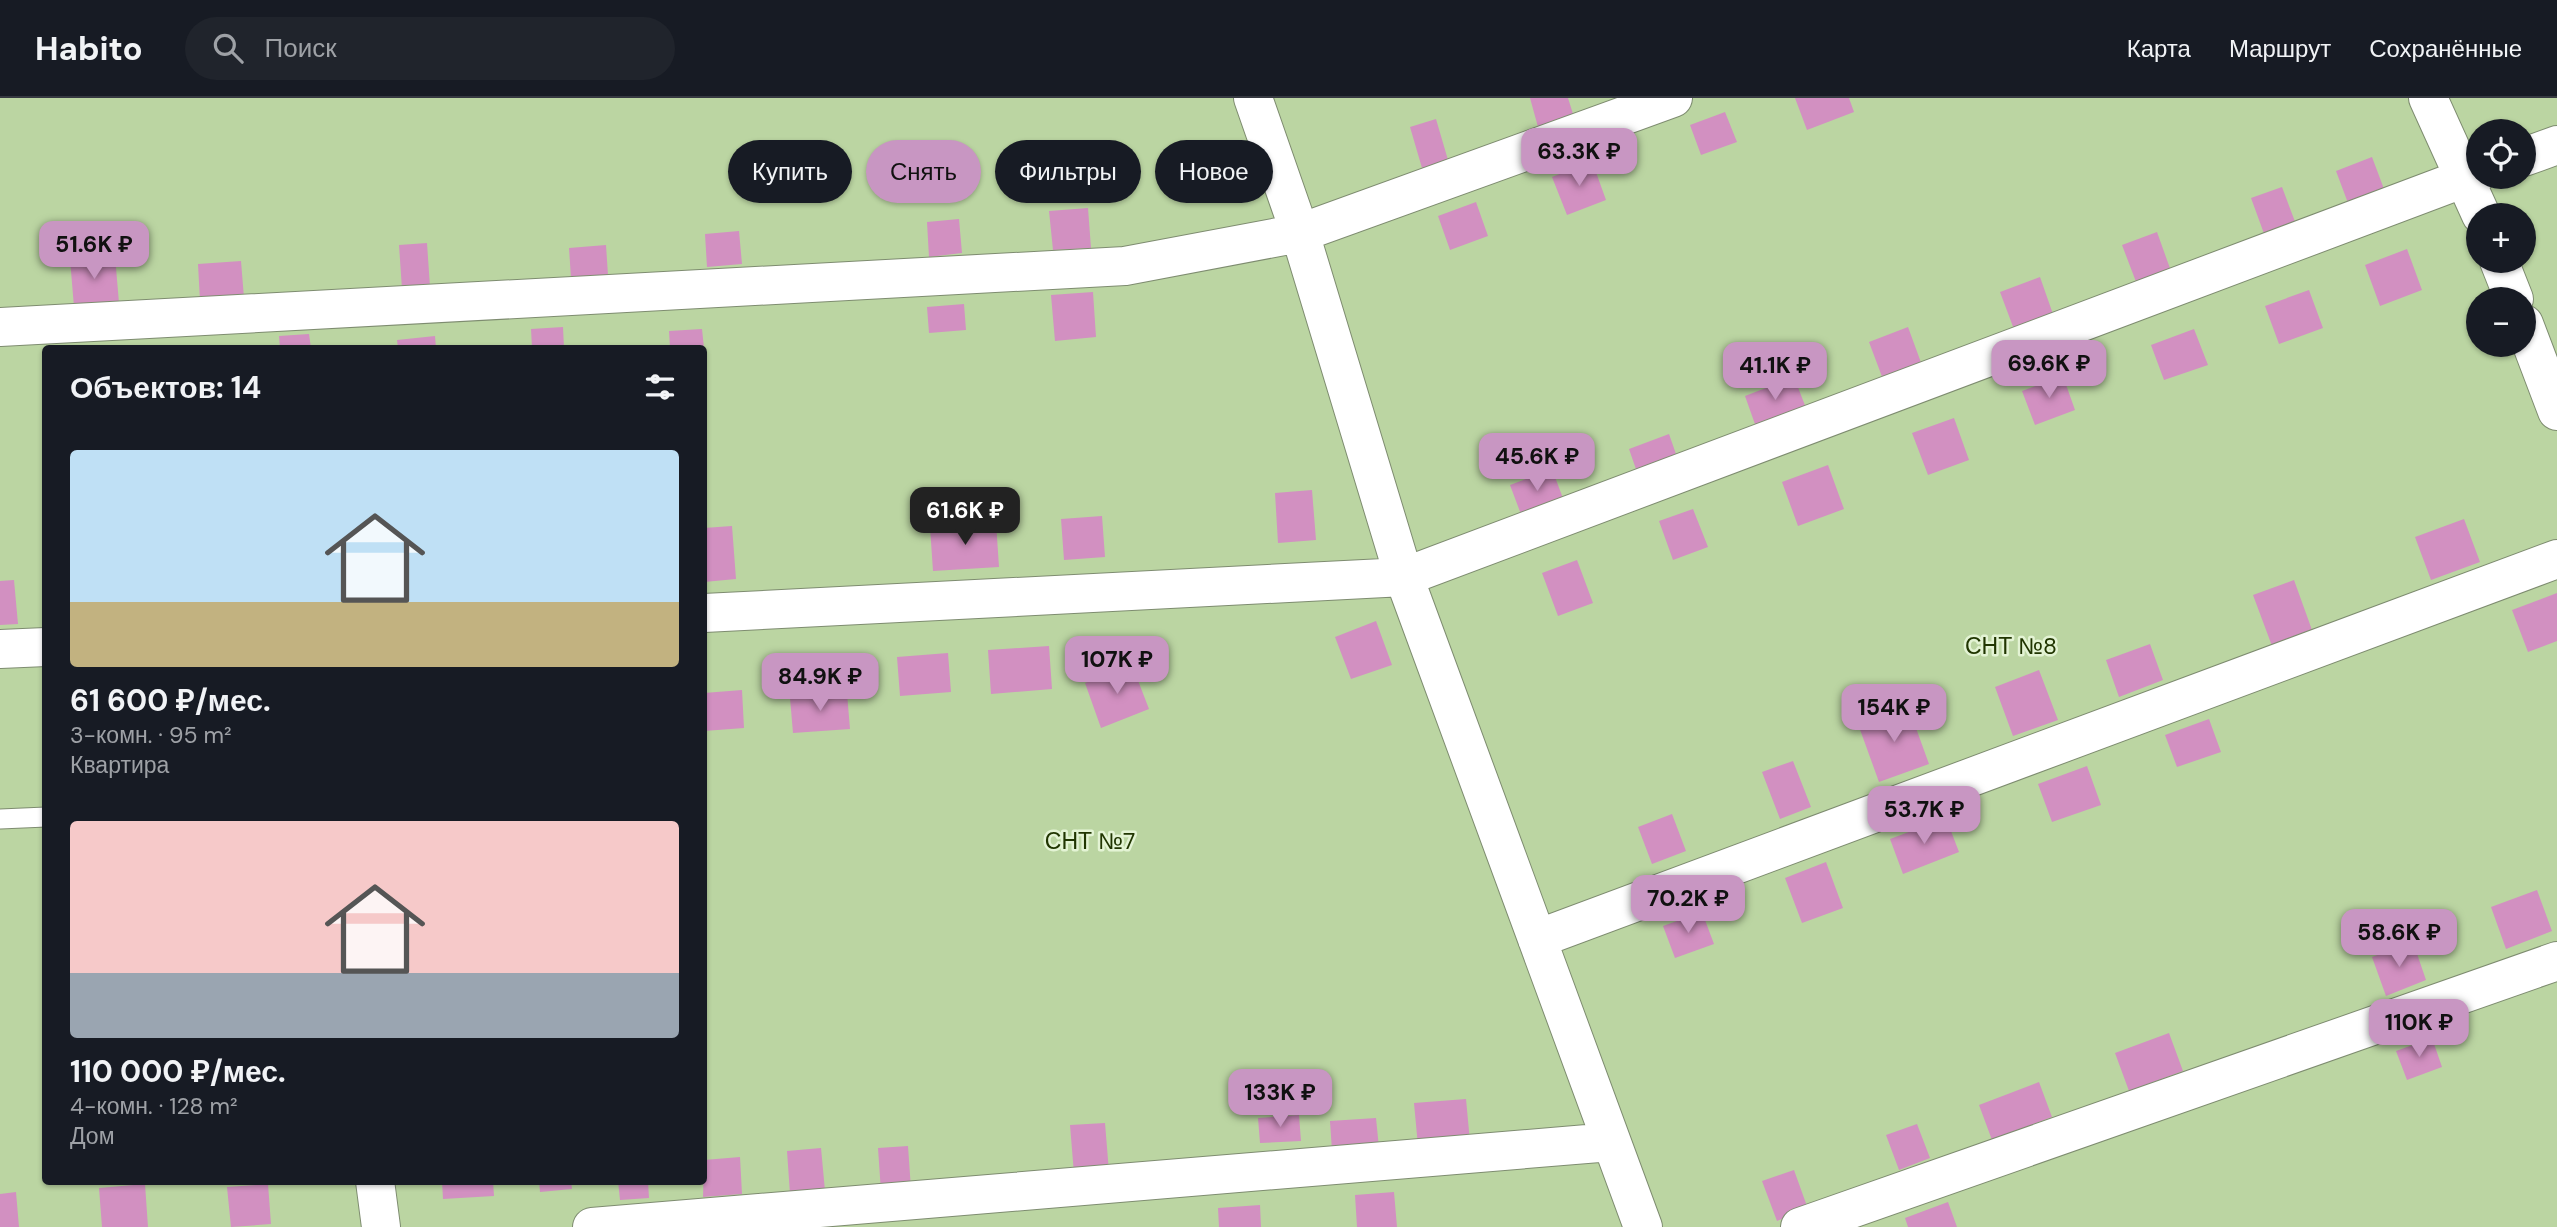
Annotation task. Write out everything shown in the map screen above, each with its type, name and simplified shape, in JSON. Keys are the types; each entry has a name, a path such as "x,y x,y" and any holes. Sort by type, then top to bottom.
{"street":[{"path":"1253,98 1300,233 1404,577 1643,1227"},
{"path":"0,327 1125,267 1300,233 1673,98"},
{"path":"2428,98 2466,164"},
{"path":"2536,153 2557,145"},
{"path":"707,613 1404,577 2466,177"},
{"path":"2536,356 2557,411"},
{"path":"1537,939 2557,559"},
{"path":"0,649 42,647"},
{"path":"1800,1227 2557,961"},
{"path":"592,1227 1611,1142"},
{"path":"376,1185 381,1227"}],"lane":[{"path":"0,818 42,817"}],"green space":[{"path":"0,98 2557,98 2557,1227 0,1227"}],"building":[{"path":"1530,98 1568,98 1574,117 1538,127"},
{"path":"1795,98 1849,98 1854,112 1807,130"},
{"path":"1725,112 1737,142 1701,155 1690,125"},
{"path":"1436,119 1448,160 1422,168 1410,127"},
{"path":"2372,157 2387,197 2351,211 2336,171"},
{"path":"1592,161 1606,200 1567,215 1552,177"},
{"path":"2282,187 2297,227 2266,239 2251,198"},
{"path":"1476,202 1488,236 1450,250 1438,216"},
{"path":"1088,208 1091,248 1053,250 1049,211"},
{"path":"959,219 962,253 929,257 927,222"},
{"path":"739,231 742,264 707,267 705,234"},
{"path":"2157,232 2172,274 2138,287 2122,245"},
{"path":"427,243 430,287 402,289 399,245"},
{"path":"606,245 608,275 571,278 569,248"},
{"path":"2407,249 2422,290 2380,306 2365,265"},
{"path":"115,256 119,303 74,307 70,259"},
{"path":"241,261 244,298 200,301 198,264"},
{"path":"2040,277 2054,317 2015,332 2000,292"},
{"path":"2309,290 2323,328 2279,344 2265,306"},
{"path":"1093,292 1096,337 1055,341 1051,295"},
{"path":"964,304 966,330 929,333 927,307"},
{"path":"563,327 564,345 532,345 531,329"},
{"path":"1908,327 1923,368 1884,382 1869,342"},
{"path":"702,329 704,345 670,345 669,331"},
{"path":"2194,329 2208,365 2164,380 2151,345"},
{"path":"309,334 311,345 280,345 279,336"},
{"path":"435,336 436,345 398,345 397,340"},
{"path":"2063,376 2075,410 2035,425 2022,391"},
{"path":"1794,377 1806,408 1756,427 1745,396"},
{"path":"1954,418 1969,460 1928,475 1912,433"},
{"path":"1669,434 1677,457 1637,472 1629,449"},
{"path":"1828,465 1844,509 1798,526 1782,482"},
{"path":"1552,469 1564,501 1522,517 1510,485"},
{"path":"1312,490 1316,540 1278,543 1275,493"},
{"path":"1693,509 1708,547 1673,560 1659,521"},
{"path":"1102,516 1105,557 1064,560 1061,519"},
{"path":"2464,519 2480,562 2431,580 2415,537"},
{"path":"996,522 999,567 933,571 930,527"},
{"path":"732,526 736,579 707,582 707,528"},
{"path":"1577,560 1593,603 1558,616 1542,573"},
{"path":"14,580 18,624 0,625 0,581"},
{"path":"2294,580 2312,630 2272,646 2253,595"},
{"path":"2557,593 2557,641 2528,652 2512,610"},
{"path":"1376,621 1392,665 1351,679 1335,637"},
{"path":"2150,644 2163,680 2119,697 2106,660"},
{"path":"1049,646 1052,689 991,694 988,650"},
{"path":"948,653 951,692 900,696 897,657"},
{"path":"1132,665 1149,709 1101,728 1085,683"},
{"path":"2039,670 2058,720 2013,736 1995,687"},
{"path":"742,690 744,728 707,731 707,693"},
{"path":"847,693 850,729 793,733 790,698"},
{"path":"1908,706 1929,764 1879,782 1858,724"},
{"path":"2209,719 2221,752 2177,767 2165,735"},
{"path":"1793,761 1811,807 1780,819 1762,772"},
{"path":"2087,766 2101,805 2052,822 2038,784"},
{"path":"1672,814 1686,851 1652,864 1638,827"},
{"path":"1946,818 1959,852 1903,874 1890,839"},
{"path":"1826,862 1843,908 1802,923 1785,878"},
{"path":"2537,890 2552,931 2506,949 2491,907"},
{"path":"1702,912 1714,944 1675,958 1663,926"},
{"path":"2413,942 2426,980 2386,996 2372,957"},
{"path":"2169,1033 2183,1071 2129,1091 2115,1053"},
{"path":"2432,1038 2442,1067 2407,1080 2396,1051"},
{"path":"2039,1082 2052,1117 1992,1140 1979,1105"},
{"path":"1466,1099 1470,1142 1418,1146 1414,1103"},
{"path":"1299,1115 1301,1141 1260,1143 1258,1118"},
{"path":"1376,1118 1379,1148 1332,1151 1330,1121"},
{"path":"1105,1123 1109,1172 1074,1174 1070,1125"},
{"path":"1917,1124 1930,1158 1899,1170 1886,1135"},
{"path":"908,1146 911,1189 881,1192 878,1148"},
{"path":"821,1148 825,1191 790,1194 787,1151"},
{"path":"740,1157 742,1194 703,1197 703,1185 707,1185 707,1160"},
{"path":"1794,1170 1808,1209 1777,1221 1762,1181"},
{"path":"145,1185 148,1227 102,1227 99,1188"},
{"path":"268,1185 271,1224 231,1227 227,1187"},
{"path":"442,1185 493,1185 494,1196 443,1199"},
{"path":"539,1185 572,1185 572,1189 540,1192"},
{"path":"618,1185 648,1185 649,1198 620,1200"},
{"path":"16,1192 19,1227 0,1227 0,1194"},
{"path":"1394,1192 1397,1227 1357,1227 1355,1195"},
{"path":"1948,1202 1957,1227 1908,1227 1905,1218"},
{"path":"1260,1205 1261,1227 1219,1227 1218,1208"}],"park label":[{"name":"СНТ №8","path":"2011,646"},
{"name":"СНТ №7","path":"1090,841"}]}
